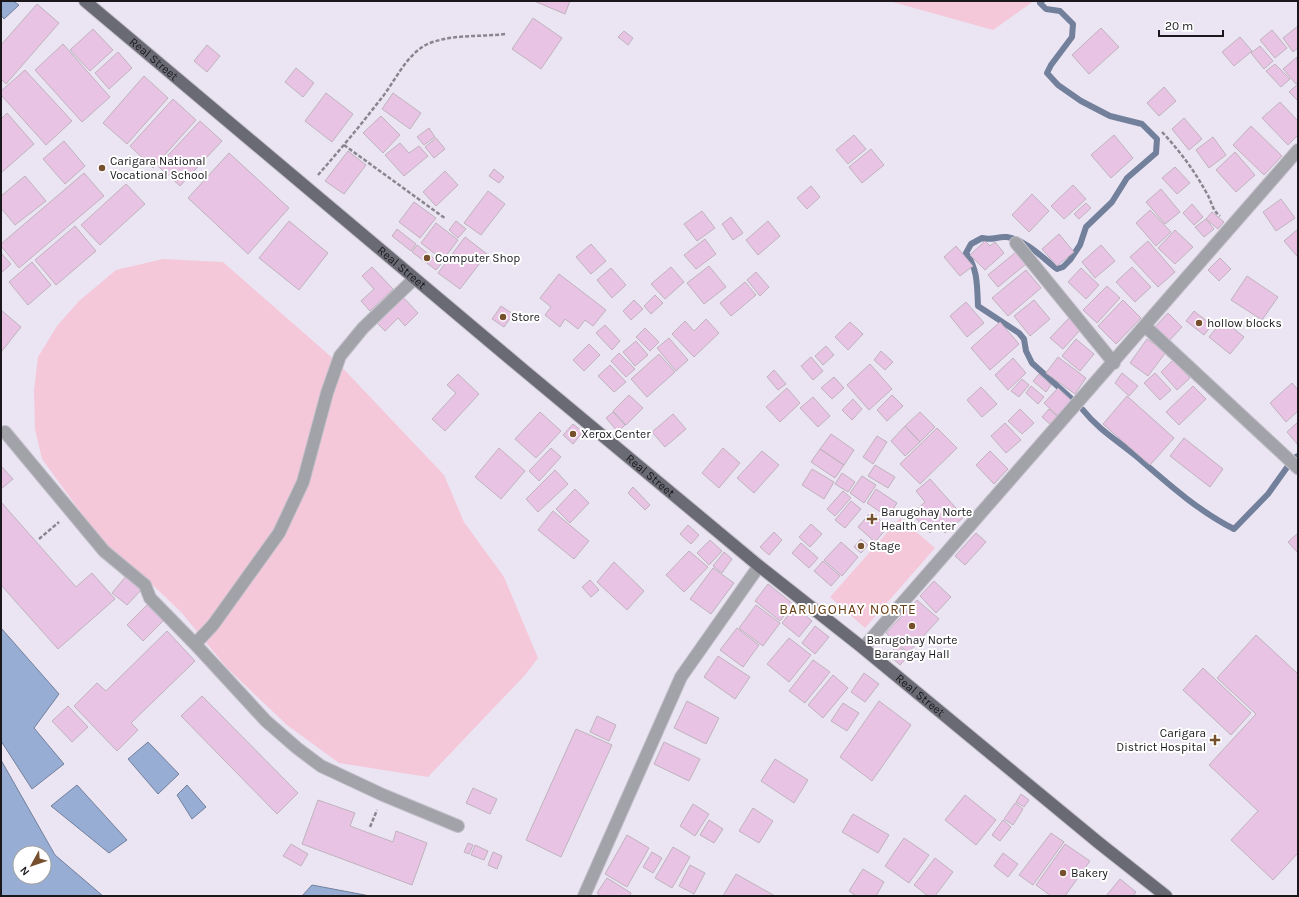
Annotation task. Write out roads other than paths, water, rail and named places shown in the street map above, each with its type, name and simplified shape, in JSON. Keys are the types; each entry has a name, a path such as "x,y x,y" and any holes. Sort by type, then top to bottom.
{"main road":[{"name":"Real Street","path":"85,1 414,279 759,566 864,648 1099,844 1166,896"}],"street":[{"path":"864,648 1146,327 1298,150"},
{"path":"1016,243 1114,362"},
{"path":"195,644 213,625 279,532 303,482 327,393 340,356 363,328 414,279"},
{"path":"1146,327 1298,468"},
{"path":"5,432 104,551 145,585 150,598 266,721 321,766 383,795 458,826"},
{"path":"584,896 681,677 759,566"}],"water":[{"path":"1,1 13,1 19,5 4,19 1,15"},
{"path":"1,628 59,694 34,728 64,764 32,789 1,741"},
{"path":"148,742 179,774 158,794 128,759"},
{"path":"1,760 49,845 12,845 12,885 52,885 52,850 55,855 103,896 1,896"},
{"path":"77,785 127,840 109,853 51,806"},
{"path":"187,785 206,807 192,819 177,795"},
{"path":"312,885 370,896 302,896"}],"waterway":[{"path":"1042,1 1040,3 1046,9 1060,11 1073,24 1072,37 1051,65 1047,73 1058,85 1081,101 1110,116 1142,124 1157,139 1156,153 1127,178 1112,202 1086,227 1080,245 1070,260 1063,267 1057,269 1021,242 1007,237 989,239 982,238 971,244 966,253 975,272 978,306 1019,333 1024,339 1026,351 1032,363 1074,401"},
{"path":"1083,410 1102,429 1183,496 1208,514 1234,529 1268,494 1288,466"}],"place":[{"name":"Carigara National Vocational School","path":"102,168"},
{"name":"Computer Shop","path":"427,258"},
{"name":"Store","path":"503,317"},
{"name":"hollow blocks","path":"1199,323"},
{"name":"Xerox Center","path":"573,434"},
{"name":"Barugohay Norte Health Center","path":"872,519"},
{"name":"Stage","path":"861,546"},
{"name":"Barugohay Norte Barangay Hall","path":"912,626"},
{"name":"Carigara District Hospital","path":"1215,740"},
{"name":"Bakery","path":"1063,873"}],"district":[{"name":"BARUGOHAY NORTE","path":"848,609"}]}
